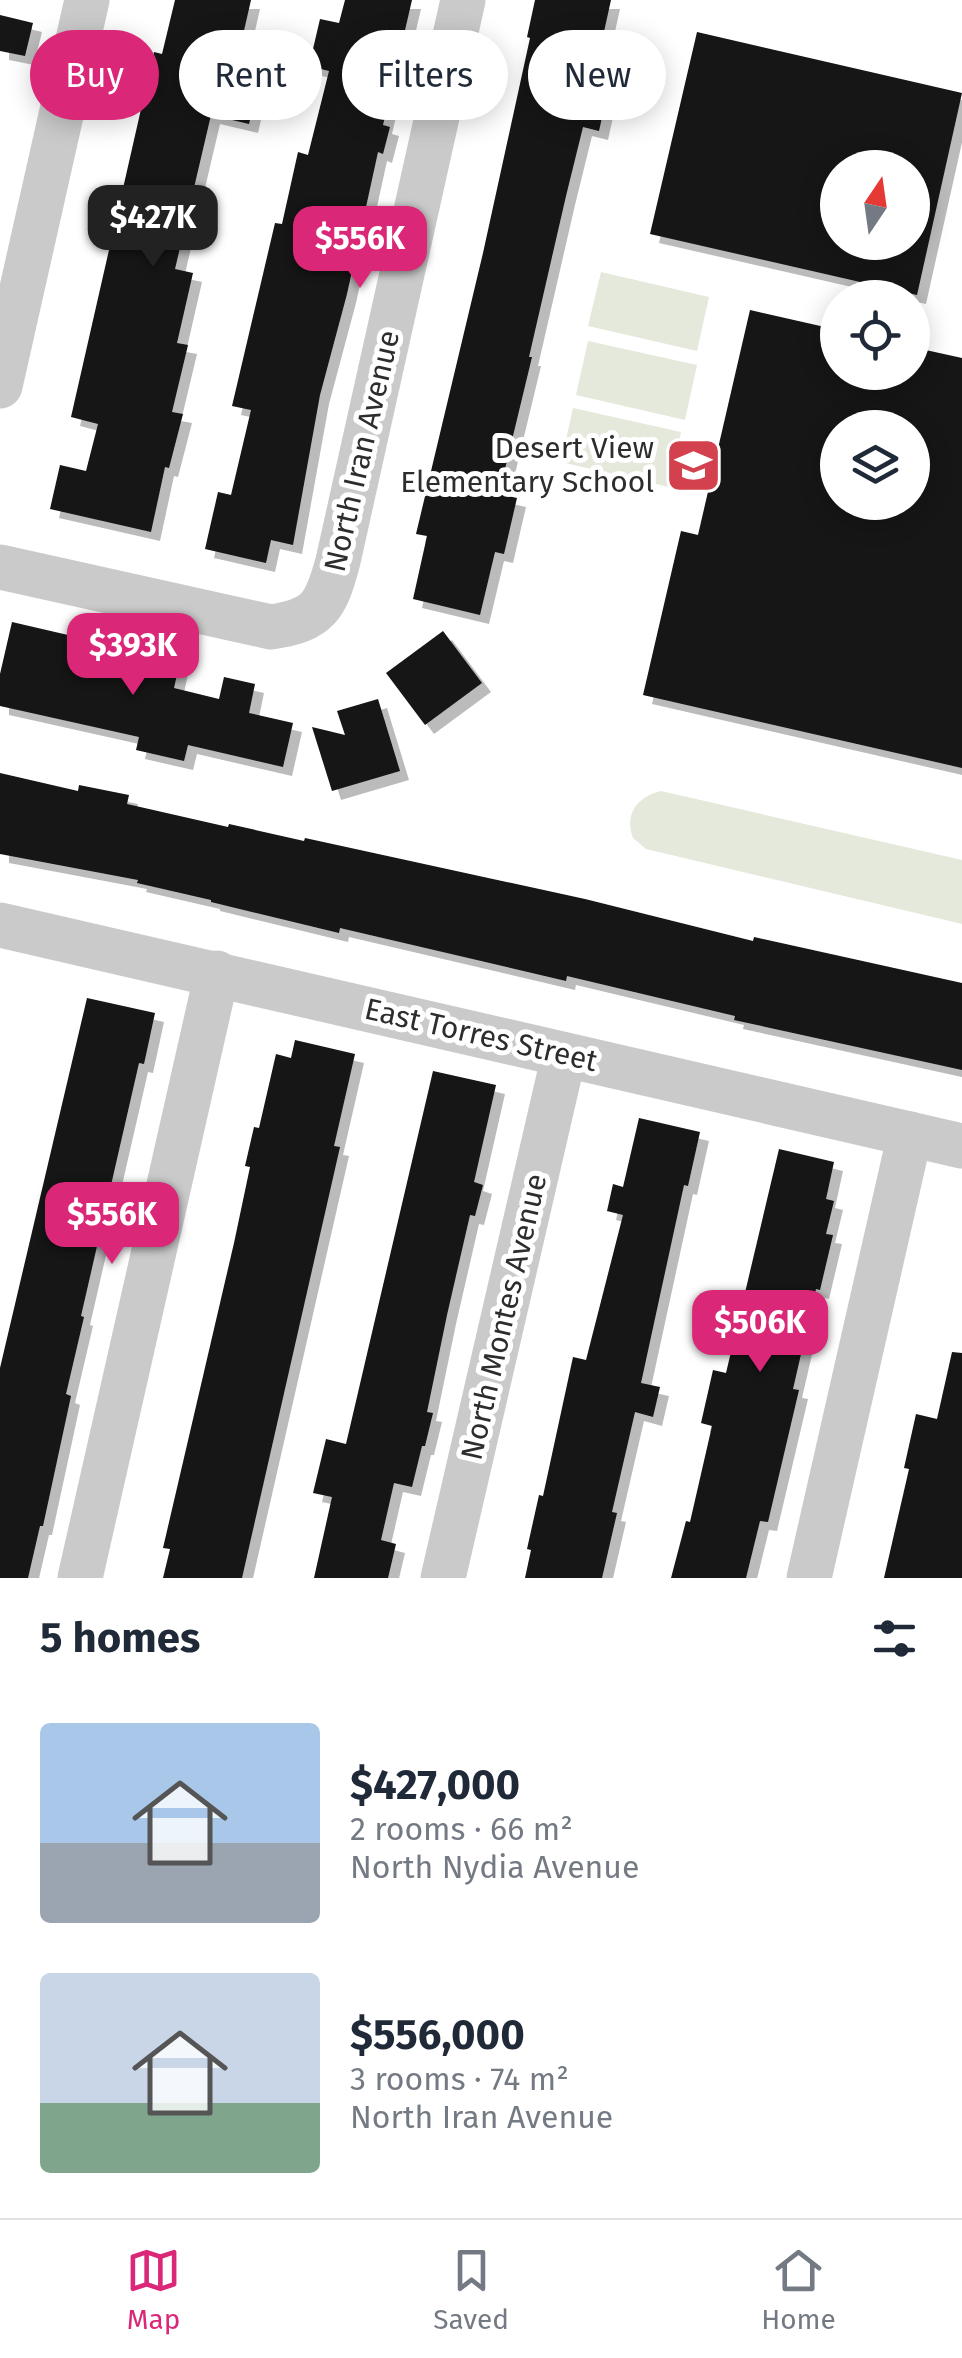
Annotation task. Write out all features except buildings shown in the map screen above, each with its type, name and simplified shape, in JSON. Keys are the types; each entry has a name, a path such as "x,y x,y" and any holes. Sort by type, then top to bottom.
{"street":[{"path":"0,386 87,0"},
{"name":"North Iran Avenue","path":"0,568 270,628 298,623 321,608 338,561 464,0"},
{"name":"East Torres Street","path":"0,925 962,1146"},
{"path":"80,1578 217,973"},
{"name":"North Montes Avenue","path":"443,1578 564,1055"},
{"path":"808,1578 910,1134"}],"shaded area":[{"path":"601,272 709,297 697,351 588,326"},
{"path":"588,341 697,365 685,420 576,395"},
{"path":"573,408 681,432 669,487 561,462"},
{"path":"661,791 962,860 962,924 646,849 633,838 630,821 639,802"}],"place":[{"name":"Desert View Elementary School","path":"693,465"}]}
